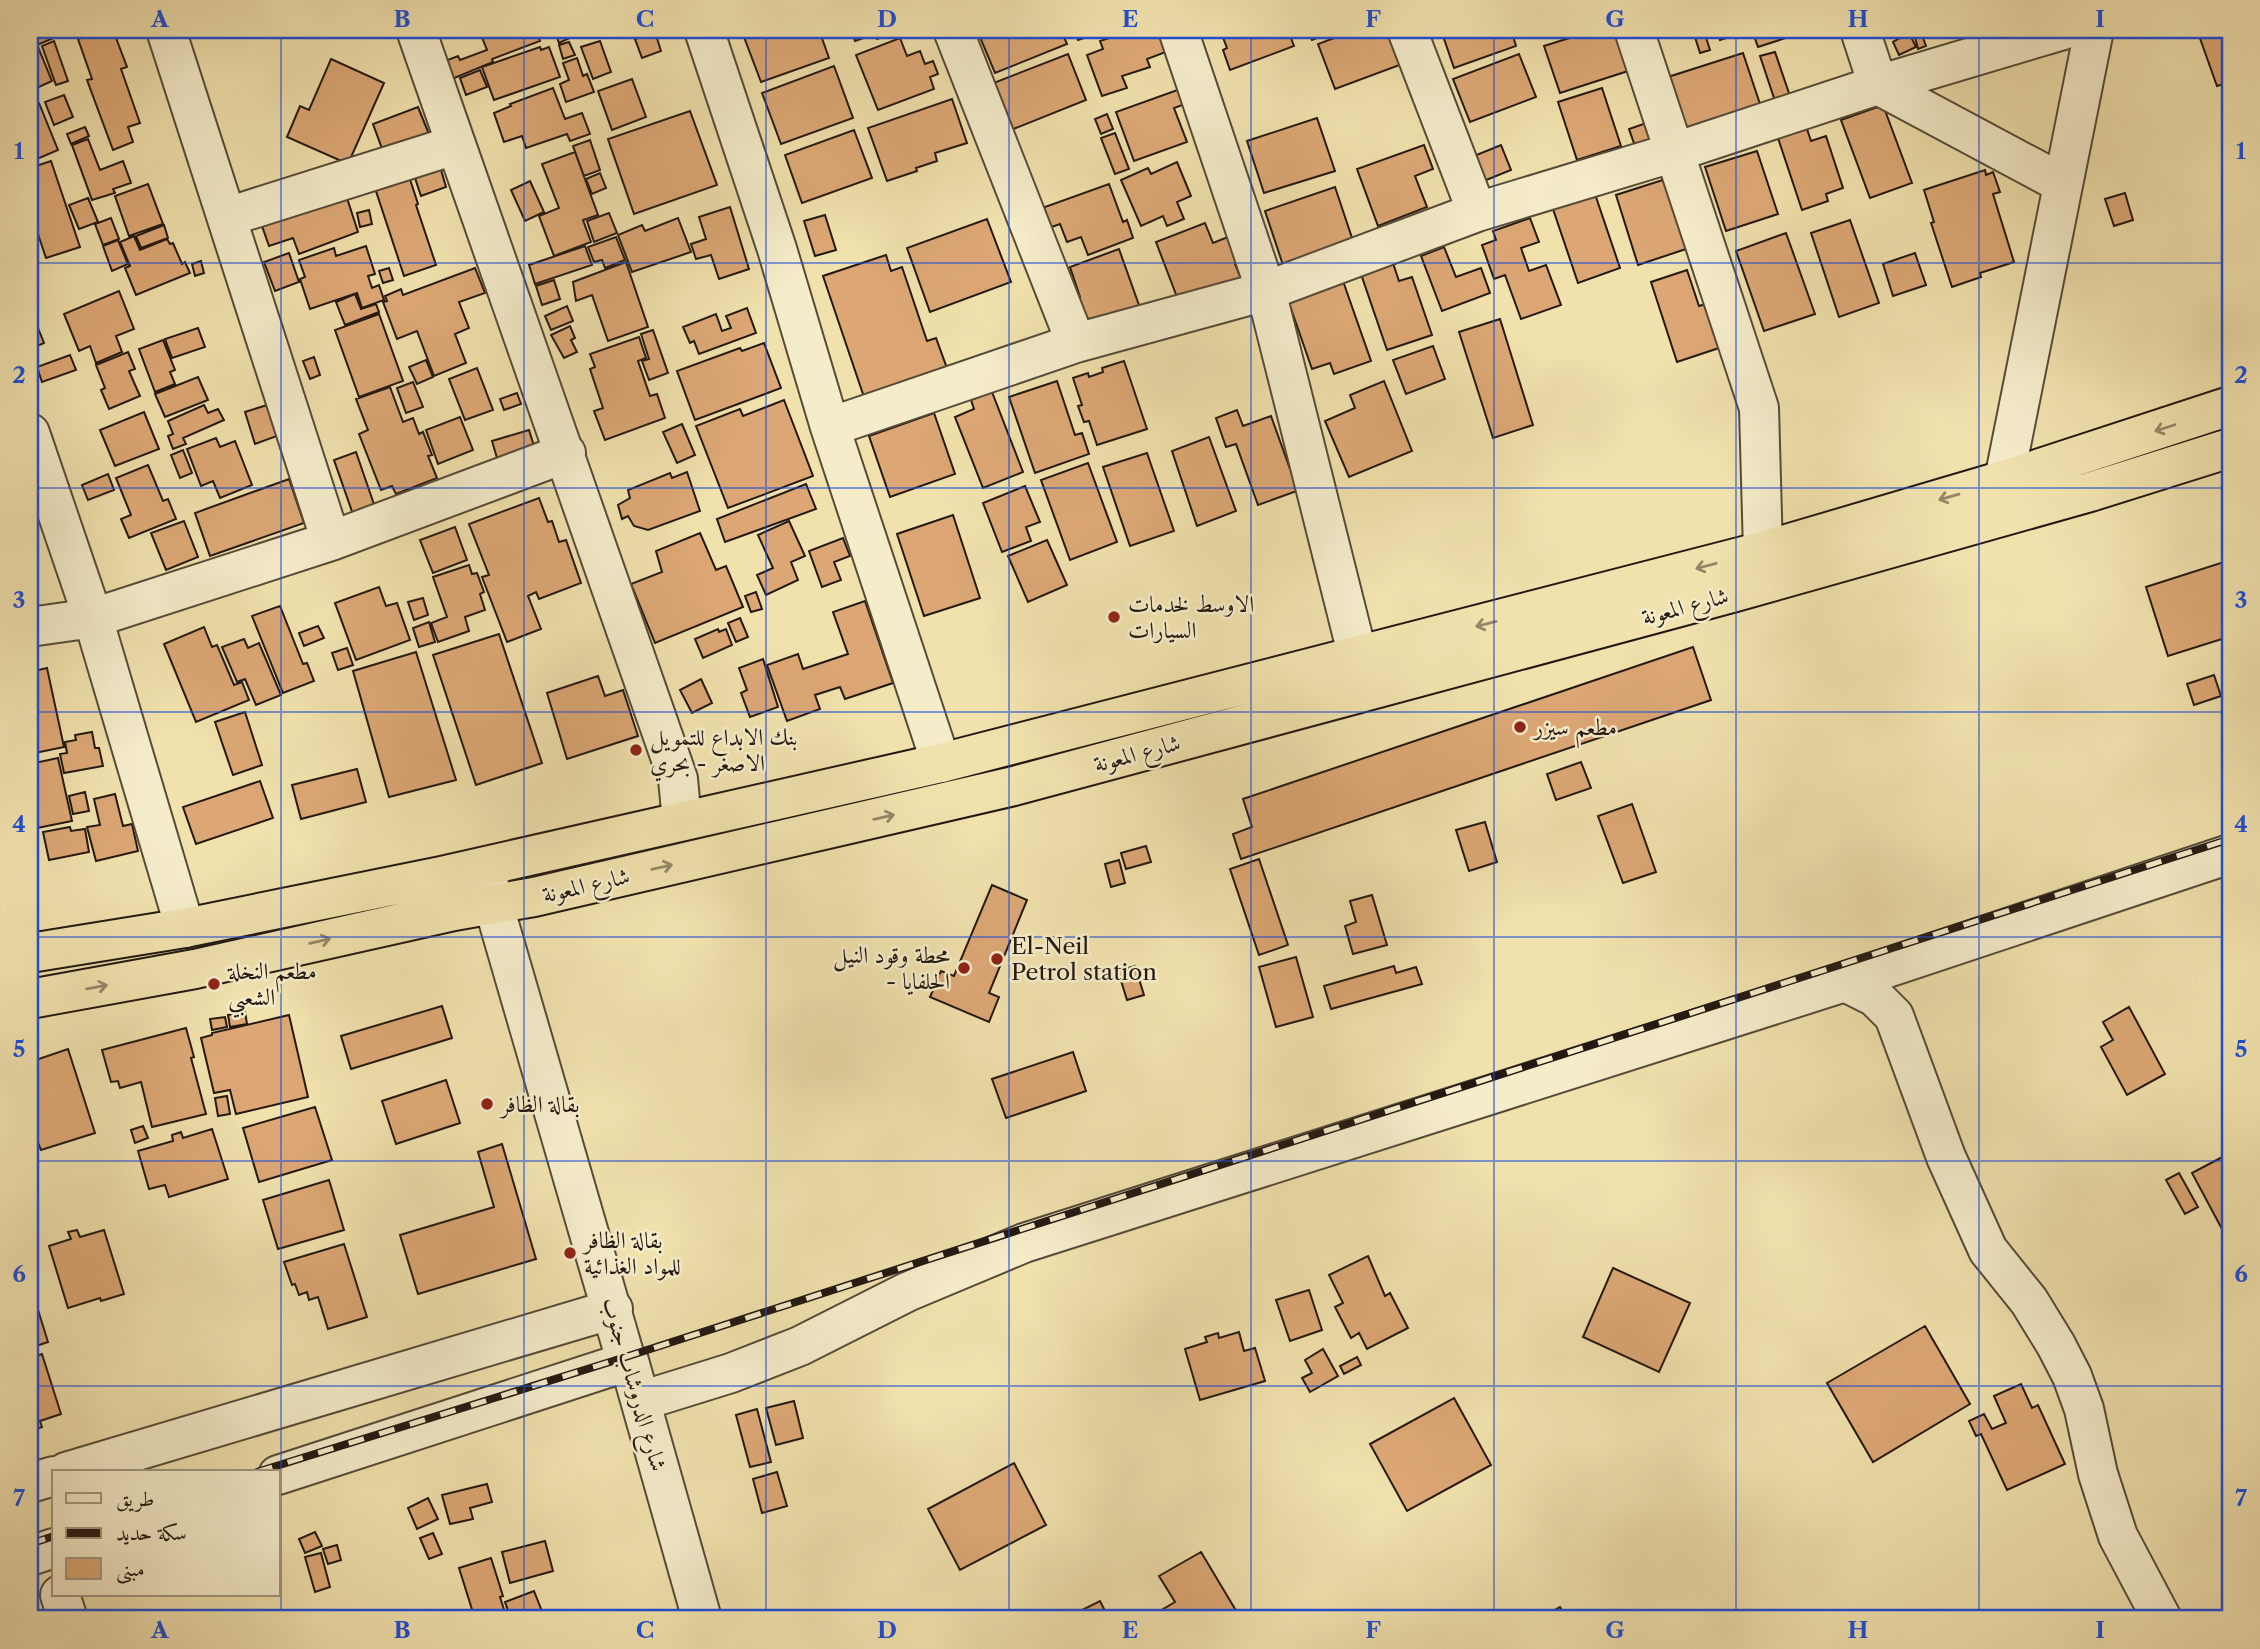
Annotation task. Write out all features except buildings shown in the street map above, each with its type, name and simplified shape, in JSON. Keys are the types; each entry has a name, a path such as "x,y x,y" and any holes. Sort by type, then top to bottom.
{"highway":[{"name":"شارع المعونة","path":"30,953 185,928 485,866 941,763 1763,551 2004,480 2230,407"},
{"name":"شارع المعونة","path":"30,999 195,969 493,903 534,897 1014,786 1732,593 2077,496 2230,448"}],"street":[{"path":"416,30 678,779 682,821"},
{"path":"704,30 776,249 830,428 941,763"},
{"path":"953,30 1076,343"},
{"path":"1178,30 1266,290 1358,657"},
{"path":"1407,30 1476,212"},
{"path":"1634,30 1759,408 1763,551"},
{"path":"1860,30 1878,85 2063,184"},
{"path":"830,428 1076,343 1266,290 1476,212 1675,152 1878,85 2063,30"},
{"path":"2004,480 2094,30"},
{"path":"170,31 331,541"},
{"path":"227,217 455,145"},
{"path":"30,433 93,618 185,928"},
{"path":"30,627 93,618 331,541 566,453"},
{"path":"641,1401 731,1373 800,1346 907,1292 1024,1243 1845,982 2230,854"},
{"name":"شارع الدروشاب جنوب","path":"485,866 493,903 625,1357 629,1361 641,1401 702,1619"},
{"path":"1845,982 1875,997 1894,1016 1946,1157 1988,1251 2029,1301 2072,1376 2084,1409 2098,1474 2118,1536 2162,1619"},
{"path":"73,1470 613,1309"},
{"path":"280,1474 629,1361"},
{"path":"30,1483 52,1477"},
{"path":"60,1596 68,1619"}],"railway":[{"path":"263,1470 613,1361 2230,839"},
{"path":"30,1544 52,1537"}],"place":[{"name":"الاوسط لخدمات السيارات","path":"1114,617"},
{"name":"مطعم سيزر","path":"1520,727"},
{"name":"بنك الابداع للتمويل الاصغر - بحري","path":"636,750"},
{"name":"El-Neil Petrol station","path":"997,959"},
{"name":"محطة وقود النيل - الحلفايا","path":"964,968"},
{"name":"مطعم النخلة الشعبي","path":"214,984"},
{"name":"بقالة الظافر","path":"487,1104"},
{"name":"بقالة الظافر للمواد الغذائية","path":"570,1253"}]}
